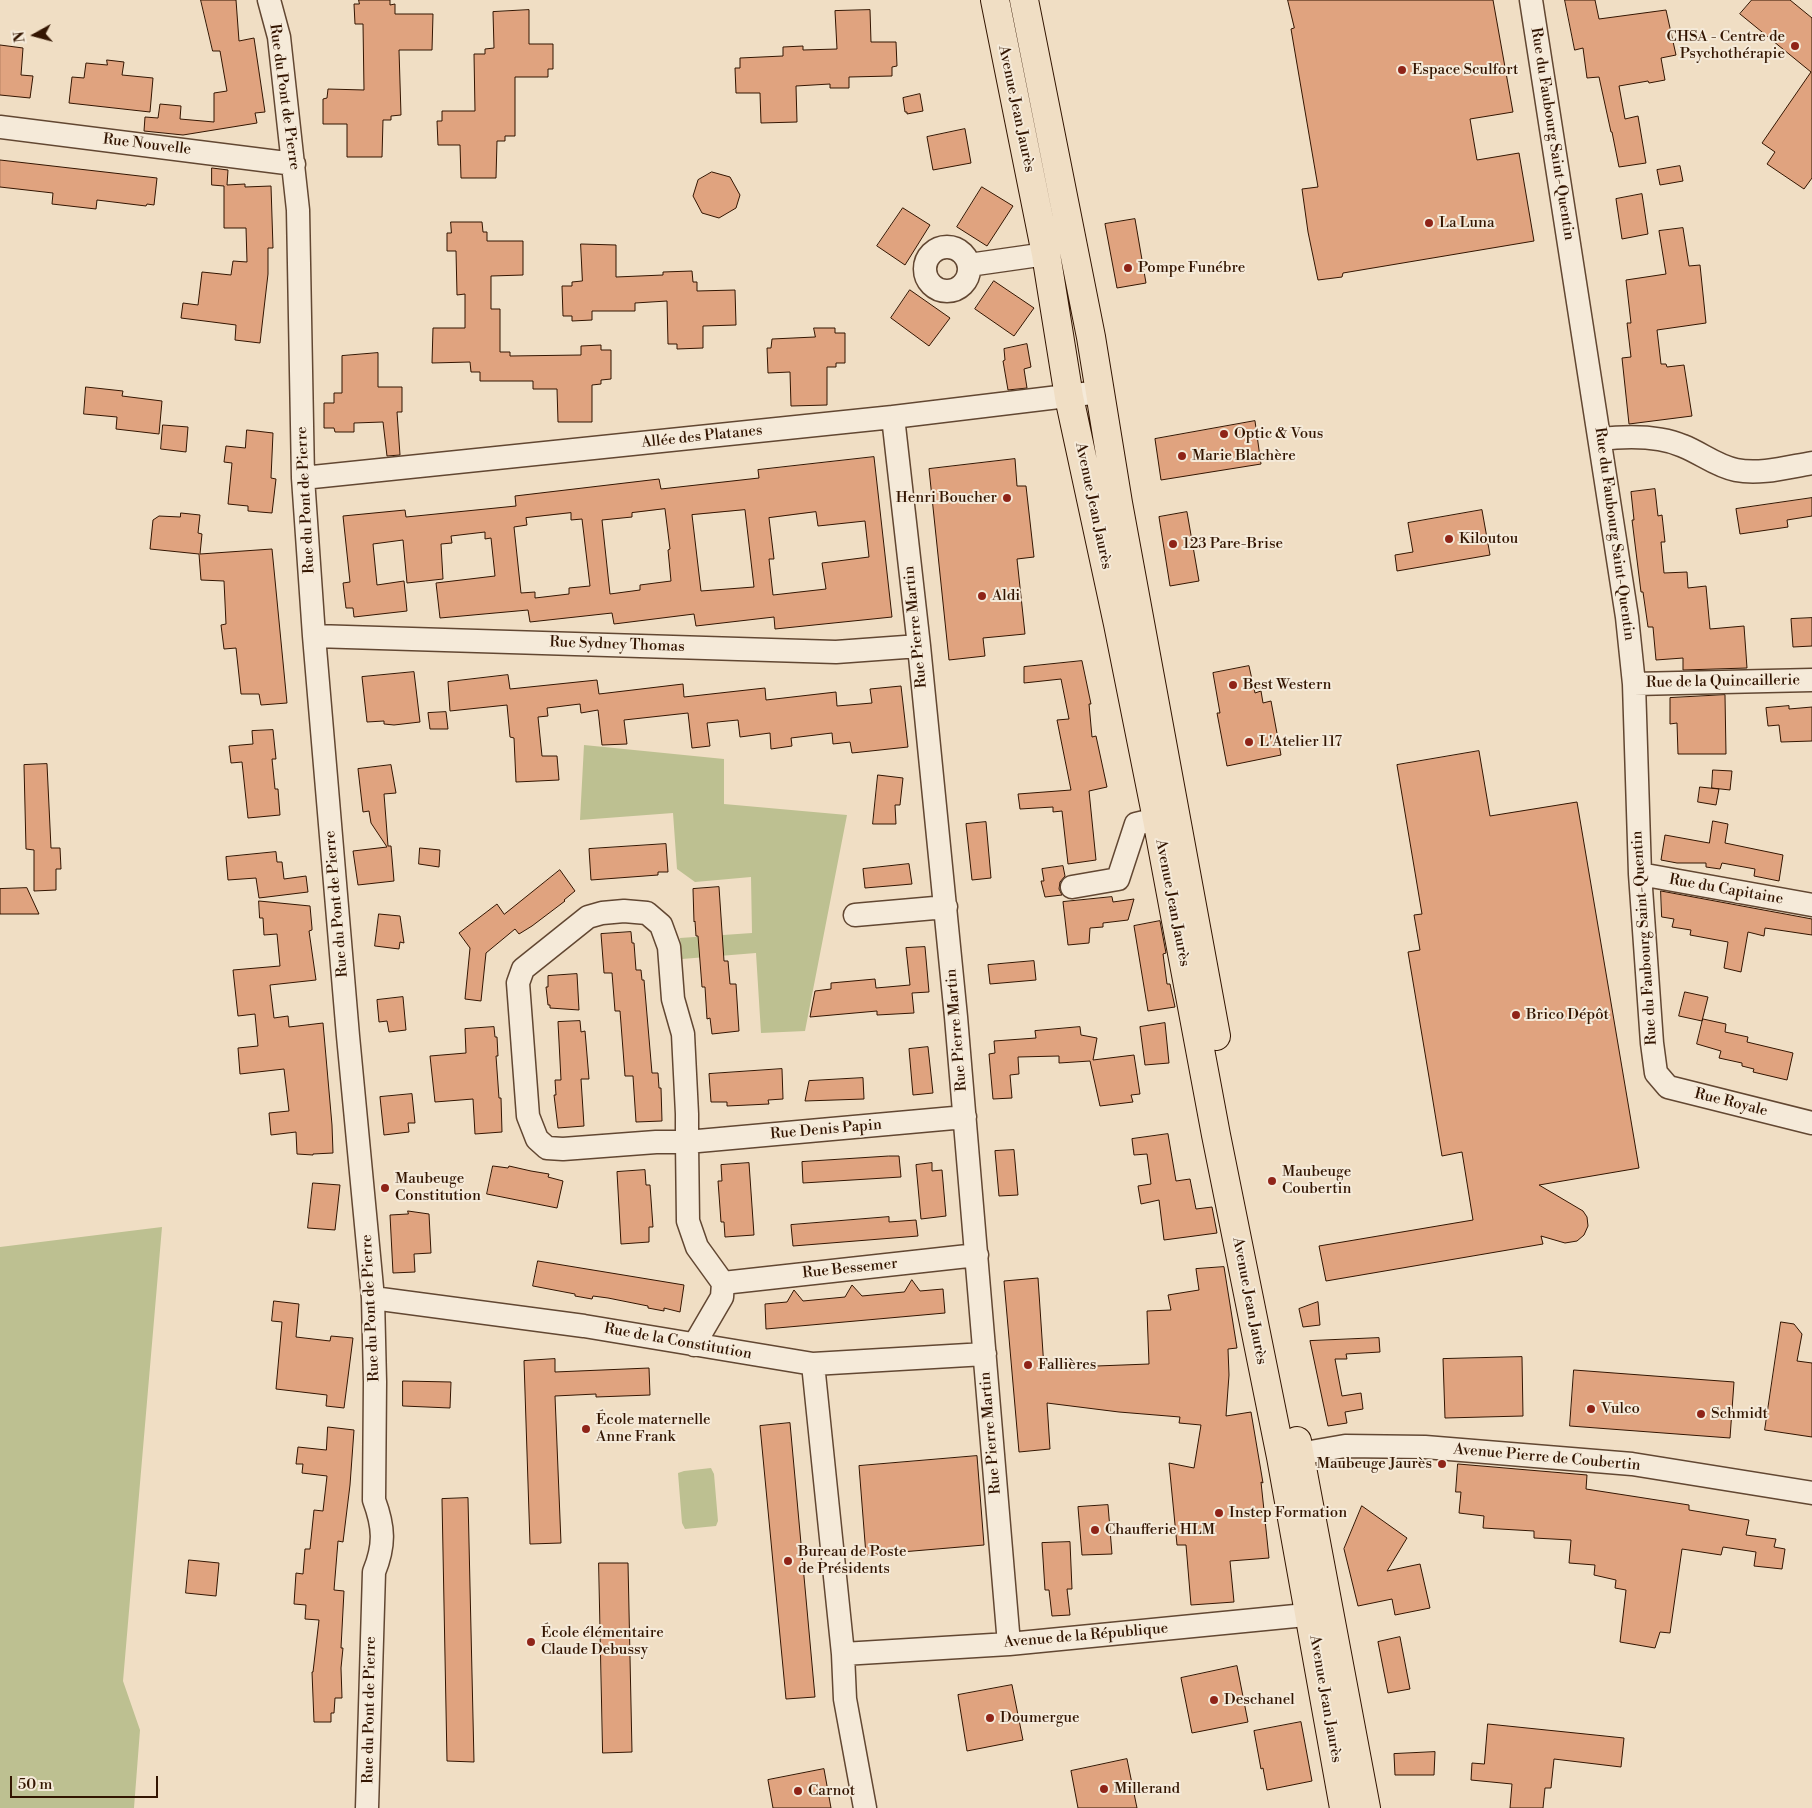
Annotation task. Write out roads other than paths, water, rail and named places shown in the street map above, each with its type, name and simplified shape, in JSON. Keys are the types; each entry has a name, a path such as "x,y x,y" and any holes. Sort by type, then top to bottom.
{"main road":[{"name":"Avenue Jean Jaurès","path":"995,0 1046,254 1070,397 1116,615 1216,1135 1290,1456"},
{"name":"Avenue Jean Jaurès","path":"1024,0 1091,337 1118,503 1233,1127 1290,1456 1320,1614 1366,1808"},
{"name":"Avenue Jean Jaurès","path":"1320,1614 1344,1808"}],"street":[{"name":"Rue du Pont de Pierre","path":"269,0 280,37 298,210 303,478 314,636 348,1036 373,1298 375,1382 374,1500 380,1516 383,1536 381,1557 374,1572 367,1808"},
{"name":"Rue du Faubourg Saint-Quentin","path":"1531,0 1627,617 1634,684 1640,874 1652,1043 1656,1073"},
{"name":"Rue Nouvelle","path":"0,127 294,164"},
{"path":"969,265 1046,254"},
{"name":"Allée des Platanes","path":"303,478 893,417 1100,392"},
{"name":"Rue Pierre Martin","path":"893,417 946,907 1009,1644"},
{"path":"1600,439 1621,437 1663,439 1684,446 1711,461 1735,470 1756,472 1812,463"},
{"name":"Rue Sydney Thomas","path":"314,636 836,652 918,646"},
{"name":"Rue de la Quincaillerie","path":"1634,684 1812,680"},
{"path":"1072,887 1118,879 1136,824 1156,819"},
{"name":"Rue du Capitaine","path":"1640,874 1812,904"},
{"path":"855,915 946,907"},
{"path":"687,1142 656,1142 563,1149 547,1148 537,1139 528,1116 518,983 523,969 588,917 624,910 647,913 661,925 669,947 673,998 683,1034 687,1114 688,1221 697,1247 723,1283 722,1297 694,1345"},
{"name":"Rue Royale","path":"1656,1073 1668,1087 1812,1123"},
{"name":"Rue Denis Papin","path":"687,1142 965,1117"},
{"name":"Rue Bessemer","path":"723,1283 977,1255"},
{"name":"Rue de la Constitution","path":"373,1298 584,1326 812,1364 985,1354"},
{"path":"812,1364 843,1654 845,1699 865,1808"},
{"name":"Avenue Pierre de Coubertin","path":"1290,1456 1345,1446 1425,1446 1632,1464 1812,1493"},
{"name":"Avenue de la République","path":"843,1654 1009,1644 1320,1614"}],"place":[{"name":"CHSA - Centre de Psychothérapie","path":"1795,46"},
{"name":"Espace Sculfort","path":"1402,70"},
{"name":"La Luna","path":"1429,223"},
{"name":"Pompe Funébre","path":"1128,268"},
{"name":"Optic & Vous","path":"1224,434"},
{"name":"Marie Blachère","path":"1182,456"},
{"name":"Henri Boucher","path":"1007,498"},
{"name":"Kiloutou","path":"1449,539"},
{"name":"123 Pare-Brise","path":"1173,544"},
{"name":"Aldi","path":"982,596"},
{"name":"Best Western","path":"1233,685"},
{"name":"L'Atelier 117","path":"1249,742"},
{"name":"Brico Dépôt","path":"1516,1015"},
{"name":"Maubeuge Coubertin","path":"1272,1181"},
{"name":"Maubeuge Constitution","path":"385,1188"},
{"name":"Fallières","path":"1028,1365"},
{"name":"Vulco","path":"1591,1409"},
{"name":"Schmidt","path":"1701,1414"},
{"name":"École maternelle Anne Frank","path":"586,1429"},
{"name":"Maubeuge Jaurès","path":"1442,1464"},
{"name":"Instep Formation","path":"1219,1513"},
{"name":"Chaufferie HLM","path":"1095,1530"},
{"name":"Bureau de Poste de Présidents","path":"788,1561"},
{"name":"École élémentaire Claude Debussy","path":"531,1642"},
{"name":"Deschanel","path":"1214,1700"},
{"name":"Doumergue","path":"990,1718"},
{"name":"Millerand","path":"1104,1789"},
{"name":"Carnot","path":"798,1791"}]}
